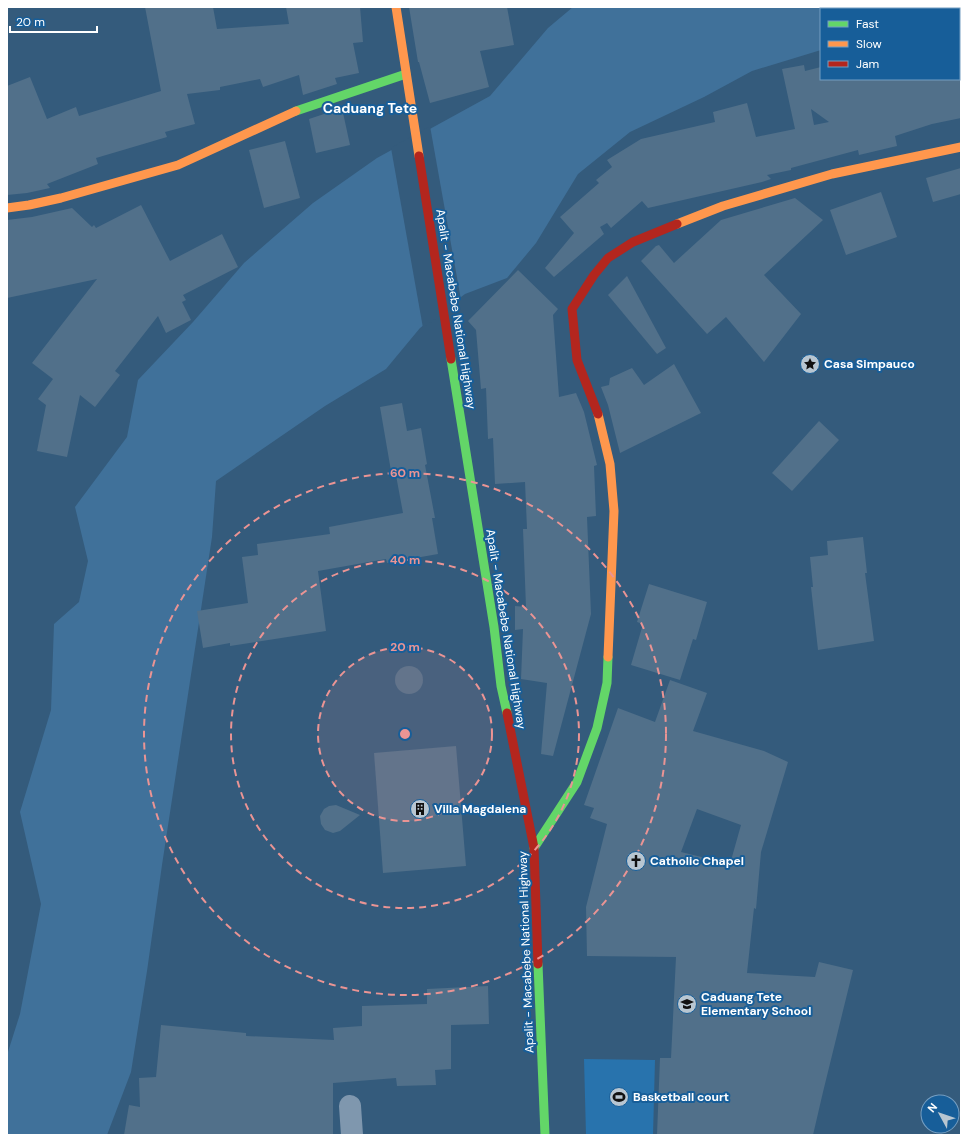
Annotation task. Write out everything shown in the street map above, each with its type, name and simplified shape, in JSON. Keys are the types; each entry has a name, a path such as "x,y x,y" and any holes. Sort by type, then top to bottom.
{"street":[{"name":"Apalit - Macabebe National Highway","path":"396,7 502,686 534,848 545,1135"},
{"path":"7,208 61,198 178,165 302,108 406,74"},
{"path":"534,848 577,782 597,728 607,683 614,512 610,464 596,408 578,360 572,309 594,275 608,258 633,242 723,206 832,174 961,147"},
{"path":"350,1106 352,1135"}],"shaded area":[{"path":"573,7 961,7 820,8 820,50 752,71 704,97 630,132 578,174 536,243 507,278 465,294 420,328 386,369 325,406 216,481 212,537 131,1072 107,1135 7,1135 7,1055 20,1014 41,904 20,812 51,710 54,624 79,602 88,561 75,507 127,437 138,380 193,322 244,263 313,203 377,158 490,96 548,28"},
{"name":"Basketball court","path":"584,1059 655,1060 653,1135 586,1135"}],"pier":[{"path":"430,126 461,300 423,328 391,148"}],"building":[{"path":"145,7 213,7 217,29 289,24 286,7 360,7 363,42 353,43 359,73 335,78 337,84 303,95 299,75 263,87 260,79 220,87 220,90 187,94 195,124 165,132 167,137 96,158 98,164 47,184 50,188 27,193 7,195 7,86 30,77 47,119 76,107 79,116 161,91"},
{"path":"409,7 507,7 514,45 480,51 489,87 430,103 418,62"},
{"path":"804,65 805,71 820,67 820,80 960,80 961,78 961,118 932,124 895,136 897,146 859,155 858,150 791,168 791,170 767,175 771,179 762,182 648,208 642,201 611,228 607,223 600,227 604,234 554,277 545,268 574,233 560,217 599,183 596,180 612,167 607,160 641,139 715,122 713,112 747,103 756,137 795,129 782,69","holes":["811,109 829,122 814,125"]},
{"path":"342,108 350,145 316,153 309,119"},
{"path":"285,141 300,198 264,208 249,150"},
{"path":"961,168 961,194 933,202 926,178"},
{"path":"881,192 897,237 846,255 830,210"},
{"path":"795,198 823,220 764,275 801,314 764,362 726,317 707,334 641,261 656,246 659,245 674,263 721,220"},
{"path":"141,205 170,261 222,234 238,267 183,295 186,300 182,302 191,320 166,333 158,316 115,371 120,375 95,407 80,395 67,457 37,451 46,405 38,399 53,379 32,363 97,279 7,298 7,220 32,217 72,208 92,227 94,225 96,228"},
{"path":"518,270 558,309 553,315 559,397 576,393 584,412 597,465 594,466 596,516 587,517 591,614 553,756 541,754 547,683 521,679 523,629 515,630 515,606 526,607 523,529 527,529 525,482 495,484 493,438 488,439 486,388 481,389 476,330 468,321"},
{"path":"627,276 666,348 657,354 608,295"},
{"path":"674,364 701,413 620,453 608,405 601,387 609,385 610,378 632,368 644,385"},
{"path":"402,403 407,431 421,428 427,464 425,465 435,518 432,518 438,554 387,563 386,559 318,571 326,631 230,646 230,643 203,648 197,611 248,603 242,557 258,555 257,544 330,534 329,527 403,513 395,470 391,471 380,407"},
{"path":"819,421 839,440 792,491 772,473"},
{"path":"863,537 867,573 865,573 874,641 818,650 811,587 813,587 810,557 828,555 827,541"},
{"path":"649,584 707,602 696,640 693,639 680,680 631,665 643,624 637,622"},
{"path":"409,666 419,670 423,680 419,690 409,694 399,690 395,680 399,670"},
{"path":"670,680 707,693 693,731 764,751 788,762 761,852 756,909 754,908 747,973 815,977 819,962 853,970 813,1135 657,1135 660,1058 671,1058 676,957 587,956 586,907 607,824 590,818 594,808 584,805 618,708 655,722","holes":["697,809 741,825 730,864 681,852"]},
{"name":"Villa Magdalena","path":"456,746 466,866 383,873 374,753"},
{"path":"336,805 360,815 340,831 333,833 325,830 321,824 320,816 324,809 329,806"},
{"path":"488,986 489,1024 451,1025 451,1069 435,1070 436,1085 397,1086 396,1078 333,1083 333,1135 124,1135 129,1105 140,1107 139,1078 156,1077 161,1025 246,1033 246,1036 334,1040 333,1028 362,1026 362,1006 427,1004 427,989"}],"traffic: fast":[{"path":"296,111 406,74"},
{"path":"451,359 494,627 501,686 507,713"},
{"path":"534,848 577,782 597,728 607,683 608,657"},
{"path":"538,964 545,1135"}],"traffic: slow":[{"path":"396,7 419,156"},
{"path":"7,208 61,198 178,165 296,111"},
{"path":"677,224 723,206 832,174 961,147"},
{"path":"598,414 610,464 614,511 608,657"}],"traffic: jam":[{"path":"419,156 451,359"},
{"path":"598,414 577,360 572,309 594,275 608,258 633,242 677,224"},
{"path":"507,713 534,848 538,964"}],"place":[{"name":"Casa Simpauco","path":"810,364"},
{"name":"Villa Magdalena","path":"420,809"},
{"name":"Catholic Chapel","path":"636,861"},
{"name":"Caduang Tete Elementary School","path":"687,1004"},
{"name":"Basketball court","path":"619,1097"}],"district":[{"name":"Caduang Tete","path":"370,108"}]}
